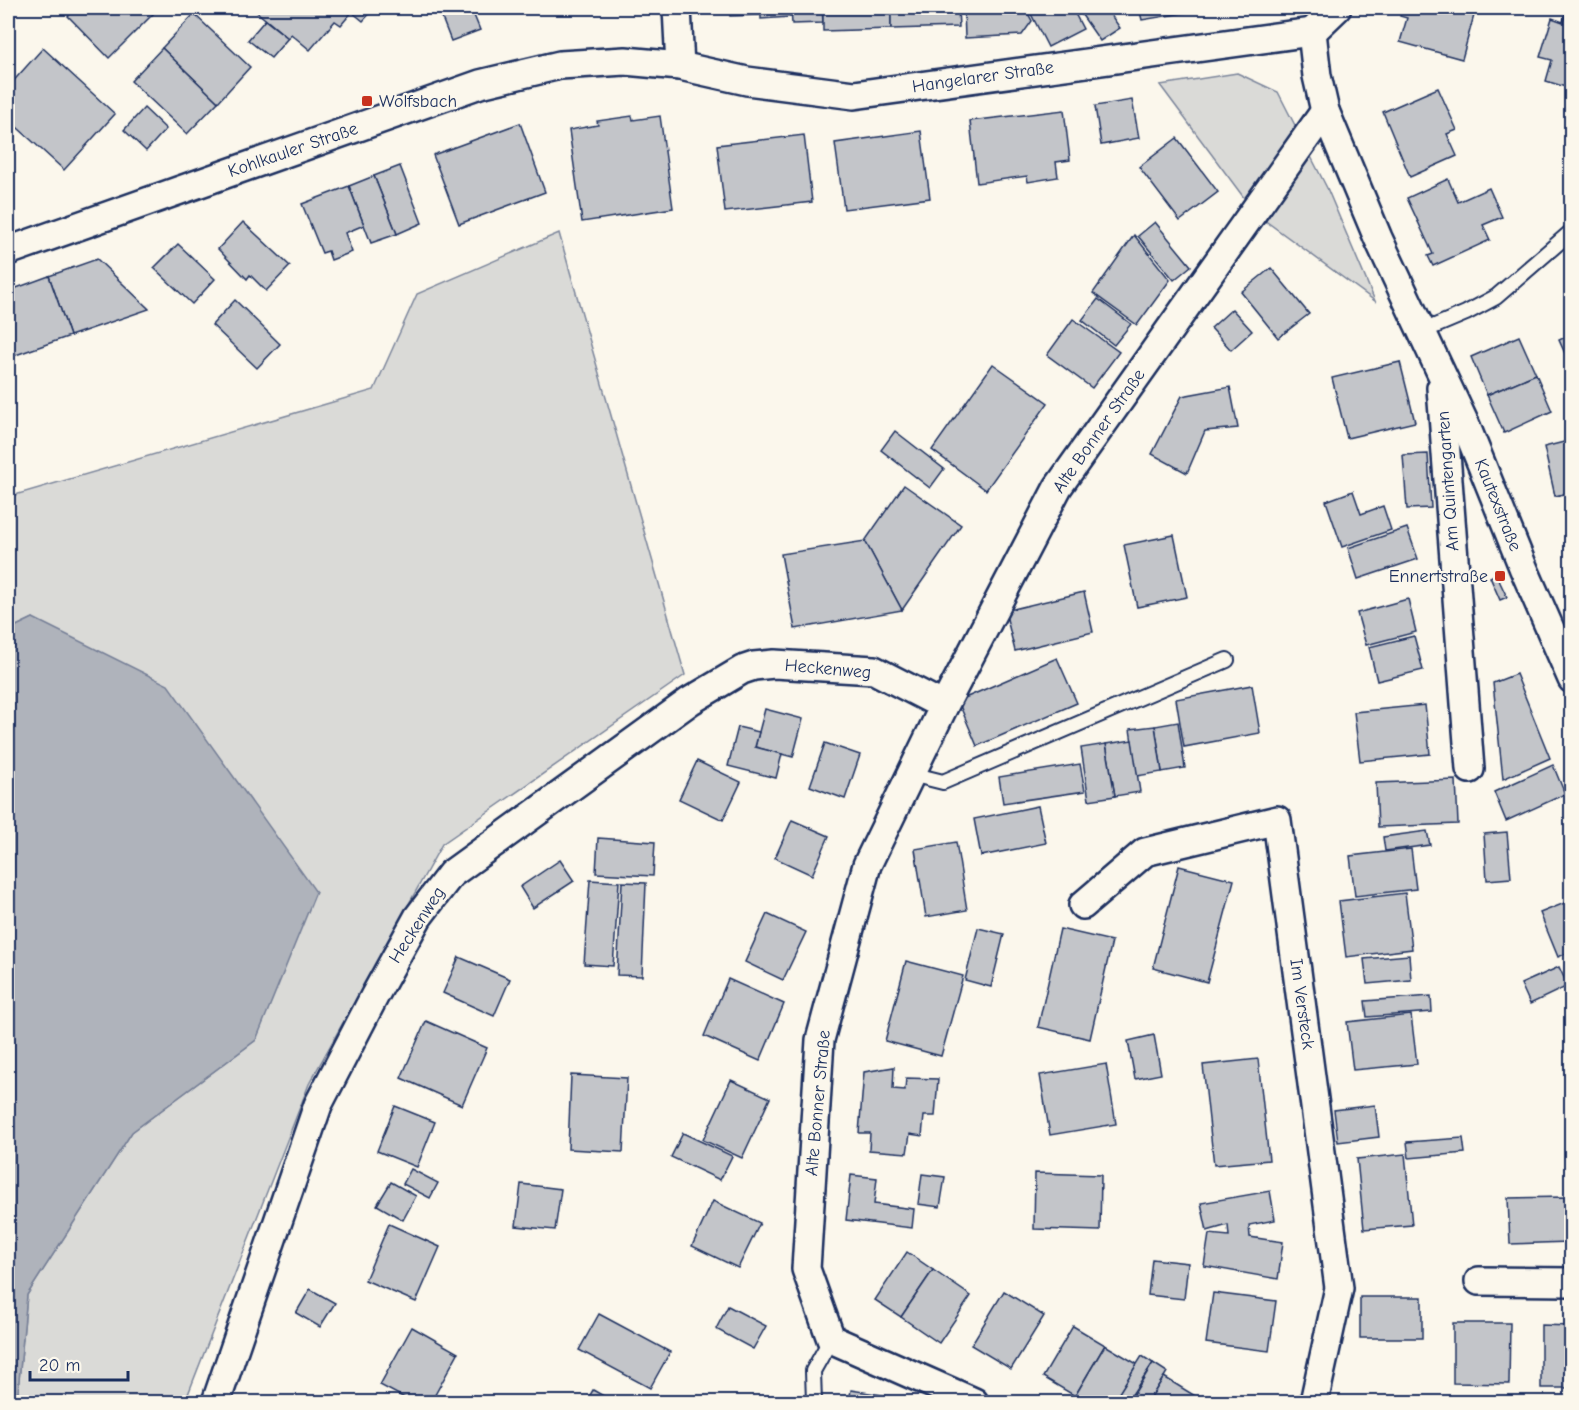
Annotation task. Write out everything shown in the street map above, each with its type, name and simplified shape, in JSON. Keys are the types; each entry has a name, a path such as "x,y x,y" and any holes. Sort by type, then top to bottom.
{"street":[{"path":"667,65 677,8"},
{"path":"1312,32 1337,8"},
{"name":"Hangelarer Straße","path":"667,65 747,81 854,95 1312,32"},
{"name":"Kautexstraße","path":"1312,32 1317,76 1325,111 1378,238 1466,426 1572,680"},
{"name":"Kohlkauler Straße","path":"8,250 480,84 560,65 625,61 667,65"},
{"name":"Alte Bonner Straße","path":"831,1339 806,1269 820,1040 867,865 944,706 1058,487 1325,111"},
{"name":"Am Quintengarten","path":"1440,373 1470,769"},
{"name":"Heckenweg","path":"216,1402 318,1105 418,917 451,874 690,701 742,670 774,664 874,670 944,706"},
{"name":"Im Versteck","path":"1083,905 1145,852 1277,820 1339,1288 1314,1402"},
{"path":"1479,1281 1572,1282"},
{"path":"831,1339 974,1402"}],"lane":[{"path":"1421,332 1466,313 1496,297 1572,231"},
{"path":"911,774 943,782 1227,660"},
{"path":"814,1402 813,1371 831,1339"}],"shaded area":[{"path":"1237,73 1278,92 1327,188 1375,301 1256,214 1160,85"},
{"path":"559,233 685,675 442,844 309,1084 185,1402 17,1402 27,1295 132,1132 256,1040 33,618 8,630 8,497 374,390 417,294"},
{"path":"33,618 168,685 316,892 256,1040 132,1132 27,1295 17,1402 8,1402 8,630"}],"building":[{"path":"77,8 159,8 109,58 68,16"},
{"path":"252,8 375,8 363,21 352,12 341,25 335,21 310,50 291,34 288,38"},
{"path":"438,8 471,8 480,30 451,41"},
{"path":"730,8 759,8 759,15 730,16"},
{"path":"761,8 790,8 790,17 761,19"},
{"path":"791,8 822,8 823,23 792,24"},
{"path":"823,8 891,8 891,29 823,31"},
{"path":"891,8 958,8 959,27 891,29"},
{"path":"964,8 1025,8 1032,21 1022,35 965,38"},
{"path":"1028,8 1072,8 1083,29 1048,47"},
{"path":"1077,8 1106,8 1120,28 1100,41"},
{"path":"1139,8 1189,8 1190,12 1142,20"},
{"path":"1402,8 1476,8 1462,59 1400,42 1407,18 1400,16"},
{"path":"1567,8 1572,8 1572,89 1546,81 1552,60 1540,57 1552,18 1563,22"},
{"path":"194,14 250,67 218,102 162,48"},
{"path":"265,20 288,38 271,58 248,40"},
{"path":"43,48 115,114 64,170 8,119 8,87"},
{"path":"162,48 218,102 187,134 131,81"},
{"path":"1438,88 1457,130 1447,134 1457,156 1410,177 1383,112"},
{"path":"1132,100 1139,138 1101,145 1095,106"},
{"path":"144,108 166,129 146,151 124,130"},
{"path":"1064,110 1070,160 1056,162 1058,177 1028,182 1027,176 977,183 970,121"},
{"path":"632,116 633,120 660,116 673,208 582,222 569,130 598,125 597,121"},
{"path":"520,123 545,192 459,224 433,155"},
{"path":"921,131 930,198 844,209 835,143"},
{"path":"804,135 812,202 725,212 717,145"},
{"path":"1177,138 1218,192 1180,221 1139,167"},
{"path":"400,166 422,223 397,234 374,176"},
{"path":"374,176 397,234 371,243 349,186"},
{"path":"1448,179 1458,202 1489,188 1502,217 1483,225 1490,240 1433,266 1428,256 1433,254 1407,198"},
{"path":"349,186 364,225 345,233 352,252 331,260 328,251 322,253 302,204"},
{"path":"243,222 290,266 266,291 250,275 247,279 218,249"},
{"path":"1155,222 1191,266 1174,280 1138,236"},
{"path":"1134,235 1170,280 1137,325 1093,293"},
{"path":"178,244 215,279 192,304 154,268"},
{"path":"97,259 149,309 70,336 49,276"},
{"path":"1271,268 1309,314 1278,338 1241,292"},
{"path":"49,276 70,336 10,357 8,291"},
{"path":"1098,299 1131,324 1114,345 1082,320"},
{"path":"235,300 280,344 257,368 212,325"},
{"path":"1232,309 1252,331 1231,350 1211,328"},
{"path":"1073,319 1119,352 1092,388 1047,355"},
{"path":"1572,334 1572,369 1559,340"},
{"path":"1519,336 1536,374 1487,395 1471,357"},
{"path":"1400,362 1415,422 1347,438 1332,378"},
{"path":"993,364 1048,403 986,490 932,450"},
{"path":"1536,374 1552,411 1504,433 1487,395"},
{"path":"1230,387 1238,428 1205,431 1187,473 1152,454 1182,396"},
{"path":"895,431 944,469 930,488 881,450"},
{"path":"1572,440 1572,492 1555,496 1544,447"},
{"path":"1428,454 1431,508 1407,509 1403,455"},
{"path":"904,485 961,525 902,610 865,541"},
{"path":"1353,491 1361,514 1383,506 1391,530 1342,547 1326,501"},
{"path":"1407,528 1418,559 1358,579 1348,548"},
{"path":"1174,535 1187,597 1137,607 1124,545"},
{"path":"865,541 902,610 795,629 781,554"},
{"path":"1496,574 1507,597 1500,600 1490,577"},
{"path":"1084,592 1093,632 1015,651 1005,611"},
{"path":"1408,599 1416,632 1366,645 1357,613"},
{"path":"1414,636 1423,670 1377,681 1369,647"},
{"path":"1057,658 1077,703 977,746 958,701"},
{"path":"1516,674 1550,758 1503,779 1493,683"},
{"path":"1252,685 1260,733 1184,747 1176,699"},
{"path":"1425,705 1430,754 1360,761 1354,712"},
{"path":"765,709 803,719 793,757 755,747"},
{"path":"1178,722 1185,768 1162,772 1155,726"},
{"path":"1155,726 1162,772 1137,776 1130,729"},
{"path":"738,727 759,732 755,747 782,754 776,778 728,766"},
{"path":"1132,740 1140,792 1115,796 1106,744"},
{"path":"825,743 860,755 845,799 810,786"},
{"path":"1106,744 1115,796 1089,800 1081,748"},
{"path":"697,761 741,782 723,820 679,799"},
{"path":"1080,764 1085,791 1003,803 999,777"},
{"path":"1553,765 1565,794 1506,821 1494,792"},
{"path":"1456,780 1458,824 1378,827 1376,783"},
{"path":"1038,806 1046,843 981,856 974,819"},
{"path":"792,820 829,836 812,875 775,858"},
{"path":"1427,831 1430,845 1385,851 1383,837"},
{"path":"1507,832 1511,878 1487,880 1484,834"},
{"path":"598,838 655,842 653,876 596,873"},
{"path":"956,842 967,910 926,917 915,849"},
{"path":"1411,849 1416,889 1355,896 1350,856"},
{"path":"560,860 574,881 533,908 520,887"},
{"path":"1179,866 1234,880 1207,982 1153,968"},
{"path":"590,880 619,882 613,966 584,964"},
{"path":"622,882 646,883 642,976 617,975"},
{"path":"1405,893 1412,949 1346,957 1339,901"},
{"path":"1572,900 1572,951 1558,957 1540,913"},
{"path":"767,914 806,932 783,980 745,962"},
{"path":"978,928 1004,934 991,987 965,980"},
{"path":"1060,929 1112,941 1090,1039 1038,1027"},
{"path":"1409,955 1411,980 1367,984 1364,959"},
{"path":"459,957 510,979 494,1016 443,993"},
{"path":"906,961 963,976 941,1056 885,1041"},
{"path":"1559,967 1568,986 1530,1004 1521,984"},
{"path":"728,979 784,1004 760,1061 704,1036"},
{"path":"1431,996 1432,1012 1367,1017 1365,1001"},
{"path":"1411,1015 1417,1064 1353,1070 1347,1022"},
{"path":"426,1021 487,1048 462,1105 401,1078"},
{"path":"1154,1035 1161,1074 1135,1079 1128,1041"},
{"path":"1258,1059 1269,1160 1214,1165 1203,1065"},
{"path":"1106,1064 1116,1124 1050,1135 1040,1075"},
{"path":"894,1067 893,1089 905,1090 906,1078 938,1079 935,1116 924,1116 922,1136 910,1134 907,1153 869,1150 870,1133 859,1133 864,1072"},
{"path":"571,1075 627,1078 623,1152 568,1149"},
{"path":"731,1080 770,1098 742,1158 703,1140"},
{"path":"1375,1105 1379,1137 1338,1142 1334,1110"},
{"path":"395,1106 435,1122 417,1167 377,1151"},
{"path":"683,1133 732,1156 720,1180 671,1157"},
{"path":"1463,1138 1465,1153 1409,1158 1407,1142"},
{"path":"1405,1154 1412,1225 1364,1229 1357,1159"},
{"path":"411,1169 438,1183 430,1198 403,1184"},
{"path":"1035,1173 1101,1175 1100,1231 1034,1229"},
{"path":"922,1174 945,1177 940,1207 918,1204"},
{"path":"851,1175 877,1178 874,1204 914,1209 912,1228 846,1220"},
{"path":"391,1182 416,1196 403,1220 377,1205"},
{"path":"521,1184 561,1189 555,1230 516,1226"},
{"path":"1270,1191 1275,1220 1249,1225 1250,1237 1283,1242 1278,1279 1204,1266 1209,1234 1229,1236 1228,1225 1207,1231 1201,1203"},
{"path":"1567,1197 1569,1242 1510,1244 1508,1198"},
{"path":"713,1201 760,1223 738,1268 692,1246"},
{"path":"389,1224 440,1247 416,1302 365,1280"},
{"path":"907,1252 933,1270 901,1317 875,1300"},
{"path":"1152,1259 1188,1263 1184,1299 1148,1295"},
{"path":"933,1270 971,1296 939,1343 901,1317"},
{"path":"310,1289 335,1303 320,1327 296,1313"},
{"path":"1004,1291 1044,1316 1011,1369 971,1345"},
{"path":"1213,1293 1276,1301 1269,1351 1206,1343"},
{"path":"1360,1297 1422,1297 1422,1338 1360,1338"},
{"path":"728,1306 766,1326 753,1349 716,1329"},
{"path":"599,1314 670,1352 650,1388 579,1350"},
{"path":"1453,1323 1510,1323 1509,1384 1453,1383"},
{"path":"1541,1325 1572,1326 1572,1388 1541,1388"},
{"path":"1073,1326 1105,1345 1075,1396 1043,1377"},
{"path":"412,1327 458,1353 431,1402 412,1402 380,1385"},
{"path":"1105,1345 1137,1364 1114,1402 1085,1402 1075,1396"},
{"path":"1142,1356 1153,1363 1127,1402 1117,1396"},
{"path":"1153,1363 1167,1372 1164,1377 1148,1402 1129,1402"},
{"path":"1164,1377 1205,1402 1148,1402"},
{"path":"593,1390 614,1402 586,1402"},
{"path":"851,1390 895,1397 894,1402 849,1402"},
{"path":"330,1396 344,1402 327,1402"}],"place":[{"name":"Wolfsbach","path":"367,101"},
{"name":"Ennertstraße","path":"1500,576"}]}
